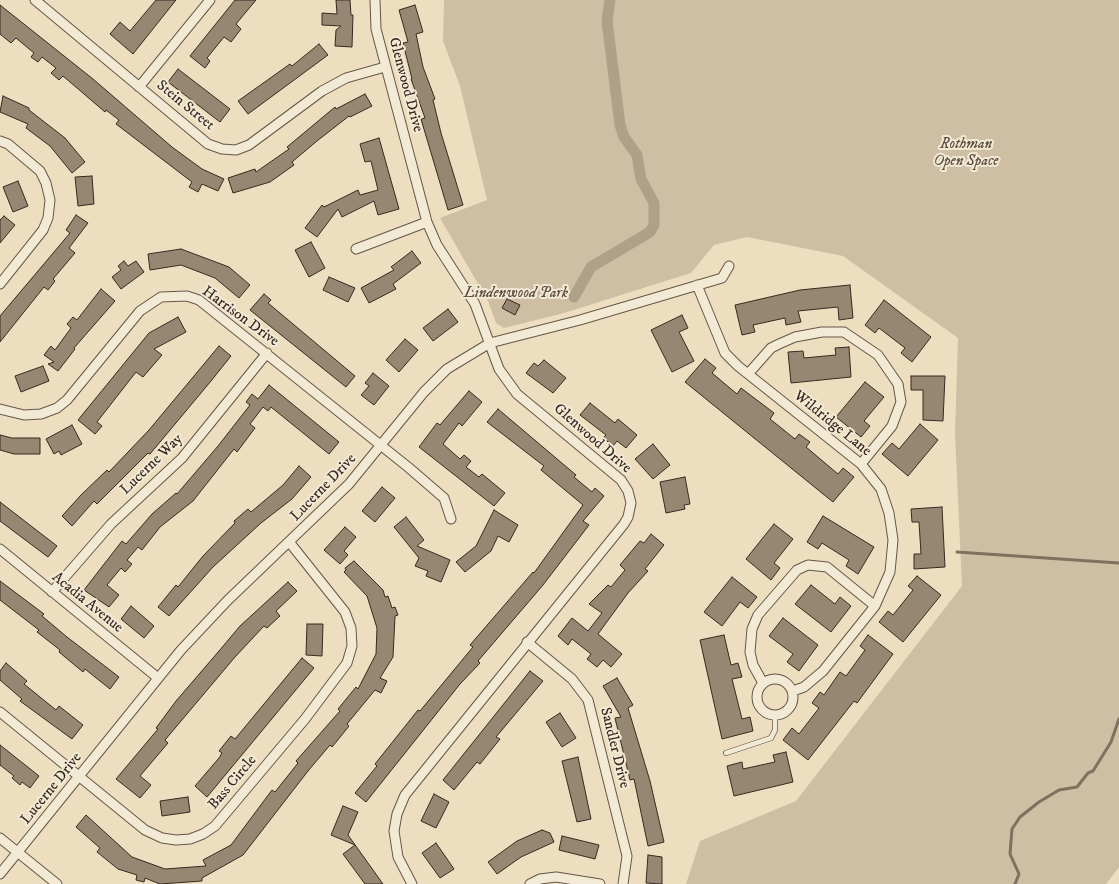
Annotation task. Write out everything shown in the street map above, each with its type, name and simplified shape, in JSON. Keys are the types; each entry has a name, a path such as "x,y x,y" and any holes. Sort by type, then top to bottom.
{"street":[{"path":"140,87 210,0"},
{"name":"Glenwood Drive","path":"375,0 376,29 385,68 427,222 438,246 476,304 499,369 517,394 621,480 628,491 631,504 624,524 405,794 397,814 394,831 398,857 412,884"},
{"name":"Stein Street","path":"39,1 208,144 222,149 236,150 250,145 322,91 346,78 385,68"},
{"path":"0,141 8,144 40,171 46,182 50,200 48,218 43,230 0,284"},
{"path":"356,249 427,222"},
{"name":"Lucerne Drive","path":"0,874 158,678 228,600 290,543 349,484 424,392 447,369 490,343 580,320 722,278 729,266"},
{"name":"Wildridge Lane","path":"697,285 710,321 725,353 748,374 861,464 881,490 889,513 893,540 890,572 875,606 823,671 804,687 793,691"},
{"name":"Harrison Drive","path":"0,409 24,415 41,414 57,408 67,400 140,311 161,297 180,295 199,300 267,353 444,498 451,519"},
{"path":"748,374 771,348 795,337 822,332 844,332 878,354 898,384 901,402 892,426 861,464"},
{"name":"Lucerne Way","path":"52,592 111,524 182,458 267,353"},
{"name":"Bass Circle","path":"0,712 145,830 162,838 176,840 190,839 215,826 341,674 352,646 351,628 345,612 290,543"},
{"name":"Acadia Avenue","path":"0,549 158,678"},
{"path":"763,683 753,665 750,652 752,629 758,615 797,570 808,565 828,567 875,606"},
{"name":"Sandler Drive","path":"527,642 572,679 588,700 627,856 623,884"},
{"path":"771,679 780,679 788,683 793,691 793,700 790,708 783,714 766,713 760,707 757,698 758,690 763,683 771,679"},
{"path":"0,838 57,884"},
{"path":"530,884 540,879 556,877 600,884"}],"lane":[{"path":"726,753 771,738 775,730 775,715"}],"green space":[{"name":"Rothman Open Space","path":"444,0 1119,0 1119,867 1106,884 686,884 700,841 796,801 962,586 955,434 958,338 843,256 747,237 714,245 691,273 564,313 504,328 496,323 488,301 440,218 487,200 460,86 443,41"}],"building":[{"path":"156,0 176,0 133,54 110,34 120,22 130,31"},
{"path":"235,0 256,0 236,24 241,29 231,42 224,37 207,58 210,61 205,68 190,56"},
{"path":"336,0 350,0 351,15 353,15 352,47 335,46 336,30 341,26 322,25 322,13 337,14"},
{"path":"0,5 93,79 172,147 202,169 224,179 218,191 202,184 198,192 189,187 192,182 116,124 119,120 106,110 105,112 63,76 59,80 51,73 56,68 42,57 38,62 31,57 34,53 16,38 11,43 0,34"},
{"path":"415,5 423,32 416,34 423,67 435,99 433,100 441,133 463,205 448,210 421,119 425,118 411,79 403,43 408,42 399,10"},
{"path":"319,44 328,55 248,114 238,101 290,64 292,66"},
{"path":"178,69 230,109 220,122 168,82"},
{"path":"365,94 372,106 349,116 292,162 294,165 270,182 233,193 228,178 255,169 256,172 289,149 287,147 335,107 336,109"},
{"path":"3,96 29,108 29,110 65,138 85,162 72,173 50,146 26,128 28,124 0,112"},
{"path":"379,138 399,209 378,215 374,201 342,217 338,209 317,237 305,228 322,205 324,207 358,190 360,195 378,190 371,161 365,162 360,144"},
{"path":"92,176 94,204 78,206 75,177"},
{"path":"18,181 28,206 13,212 3,187"},
{"path":"76,215 88,223 69,248 75,253 53,279 55,281 48,290 44,287 0,342 0,316 70,233 66,230"},
{"path":"4,216 15,225 0,243 0,220"},
{"path":"311,242 325,268 309,277 295,250"},
{"path":"181,249 229,267 250,285 239,298 215,278 181,265 150,270 148,254"},
{"path":"412,251 421,263 393,284 396,289 369,303 361,288 394,270 391,267"},
{"path":"124,261 128,266 136,261 144,272 121,289 112,277 121,270 118,266"},
{"path":"329,277 355,288 348,302 323,290"},
{"path":"850,285 853,318 839,320 838,307 798,311 801,322 786,325 785,318 753,325 755,332 742,335 735,305 800,290"},
{"path":"101,289 115,301 74,348 58,371 48,364 54,362 44,355 51,346 55,350 71,328 67,324 73,317 77,320"},
{"path":"264,294 271,300 268,303 355,376 346,387 250,310"},
{"path":"507,299 520,305 515,315 502,308"},
{"path":"884,300 931,337 912,362 901,353 905,348 879,328 875,333 865,325"},
{"path":"448,309 458,322 433,341 423,328"},
{"path":"682,315 688,328 679,332 694,361 672,372 651,330"},
{"path":"178,317 186,332 154,349 162,355 143,377 136,372 97,422 102,426 95,434 78,420 149,333"},
{"path":"405,339 418,350 399,372 386,360"},
{"path":"219,346 231,356 211,381 150,454 148,453 97,504 94,501 72,526 62,516 107,470 109,472 149,430"},
{"path":"849,347 851,377 791,383 788,352 803,351 804,358 836,355 835,348"},
{"path":"705,359 716,368 712,373 737,394 741,388 774,413 770,419 795,439 799,434 810,442 806,447 838,474 843,468 854,477 833,502 685,382"},
{"path":"544,360 566,378 553,393 526,373 534,363 538,366"},
{"path":"43,366 49,381 21,392 15,376"},
{"path":"373,373 389,386 374,405 361,395 369,386 365,383"},
{"path":"911,376 945,376 943,421 923,420 923,390 911,390"},
{"path":"865,382 884,397 864,421 870,426 861,437 836,417"},
{"path":"269,385 339,442 329,454 271,407 268,411 263,407 250,424 255,428 237,452 234,449 193,501 160,527 142,550 138,547 127,560 132,564 125,572 121,568 107,585 119,595 109,607 84,590 122,541 126,544 152,514 177,494 250,405 246,402 252,394 258,399"},
{"path":"469,391 482,402 462,426 459,423 443,444 460,459 464,455 471,461 466,467 479,477 482,474 505,493 494,506 419,447 437,423 440,425"},
{"path":"590,403 615,423 618,419 637,435 626,448 617,441 613,446 603,438 606,435 580,415"},
{"path":"498,409 576,475 574,477 592,492 595,488 604,496 583,521 589,525 543,585 478,661 480,663 460,684 366,802 355,793 377,766 375,764 418,710 420,711 473,647 470,645 534,573 583,505 541,470 544,466 487,422"},
{"path":"920,424 938,440 908,476 882,454 892,443 899,449"},
{"path":"72,425 82,444 61,455 59,451 54,454 46,439"},
{"path":"0,435 12,438 40,438 40,454 14,454 0,450"},
{"path":"653,444 670,465 653,479 635,459"},
{"path":"299,466 311,477 292,499 261,523 213,567 169,616 158,607 176,585 178,587 203,556 235,523 234,521 248,509 251,512 283,485"},
{"path":"685,477 690,504 684,505 685,509 666,513 660,482"},
{"path":"382,487 395,498 375,522 362,511"},
{"path":"0,502 57,546 48,557 0,521"},
{"path":"942,507 945,567 914,569 914,554 921,554 919,522 912,522 911,509"},
{"path":"494,510 518,525 509,542 498,536 491,551 465,572 456,562 476,546"},
{"path":"823,516 874,547 858,574 846,566 849,560 822,543 818,549 807,542"},
{"path":"406,517 424,540 417,546 450,560 441,582 426,576 428,571 415,566 419,558 394,527"},
{"path":"774,524 793,539 774,563 780,568 771,580 746,559"},
{"path":"345,527 356,537 344,551 348,555 340,564 324,550"},
{"path":"651,534 664,545 645,569 648,571 628,593 598,634 622,654 611,667 603,660 597,667 587,659 591,654 572,639 568,645 558,636 572,618 588,631 602,613 589,604 608,585 611,587 625,570 620,565 640,541 644,543"},
{"path":"354,561 383,590 385,597 388,596 392,608 395,607 398,615 395,616 393,657 380,678 387,681 381,693 375,690 347,724 349,726 341,736 332,747 330,745 308,771 243,855 202,878 202,881 160,884 145,878 144,882 136,880 137,875 118,869 97,852 100,848 76,827 86,815 132,857 165,869 206,866 203,860 231,845 272,790 275,792 298,763 296,761 340,711 338,709 356,687 358,689 376,654 377,628 367,596 344,572 345,568"},
{"path":"917,576 941,595 903,642 879,622 888,611 893,615 913,590 908,586"},
{"path":"732,577 757,597 748,608 740,602 722,626 704,612"},
{"path":"0,581 44,614 42,616 119,677 110,689 85,669 83,672 59,652 60,650 37,632 39,630 0,600"},
{"path":"288,582 297,591 276,611 280,616 267,628 264,626 235,657 165,740 168,743 140,776 151,785 140,798 116,779 158,729 156,728 176,701 240,626"},
{"path":"811,585 835,604 840,597 851,606 831,632 795,604"},
{"path":"131,606 154,626 144,638 121,619"},
{"path":"783,618 818,645 799,671 787,662 793,654 769,636"},
{"path":"307,624 323,624 322,656 306,655"},
{"path":"724,635 731,665 738,663 742,677 732,679 742,719 750,717 753,731 722,739 700,640"},
{"path":"868,635 893,654 857,703 854,701 808,760 783,740 792,728 799,734 819,708 812,703 820,692 824,695 840,672 846,676 865,650 860,646"},
{"path":"302,658 314,668 207,797 195,786 219,758 222,753 219,751 231,736 235,739"},
{"path":"6,663 27,681 24,684 56,710 59,706 83,725 72,739 20,701 22,699 0,680 0,671"},
{"path":"530,671 543,681 496,737 500,739 480,764 477,762 454,790 443,780"},
{"path":"617,678 633,705 628,708 650,781 664,842 648,846 634,779 630,780 615,718 621,717 603,686"},
{"path":"560,713 576,738 562,747 546,722"},
{"path":"0,745 39,776 30,788 22,782 20,785 12,778 14,776 0,765"},
{"path":"786,752 793,782 734,796 727,766 742,762 743,769 775,762 773,755"},
{"path":"578,757 591,819 577,822 562,761"},
{"path":"434,794 449,802 436,828 421,821"},
{"path":"188,797 190,812 162,816 160,801"},
{"path":"343,806 358,812 348,835 383,884 365,884 343,854 355,845 331,835"},
{"path":"542,830 550,833 554,842 521,857 497,874 488,862 517,841"},
{"path":"562,836 599,845 595,859 559,850"},
{"path":"436,843 454,869 440,878 422,853"},
{"path":"648,855 662,857 662,884 646,883"}],"waterway":[{"path":"574,297 591,267 650,232 654,225 654,203 641,179 637,155 624,137 620,125 607,21 610,0"},
{"path":"957,552 1119,563"},
{"path":"1015,884 1019,874 1010,854 1012,829 1020,817 1039,802 1059,790 1077,787 1088,773 1093,771 1111,742 1119,719"}],"park label":[{"name":"Lindenwood Park","path":"516,294"}]}
